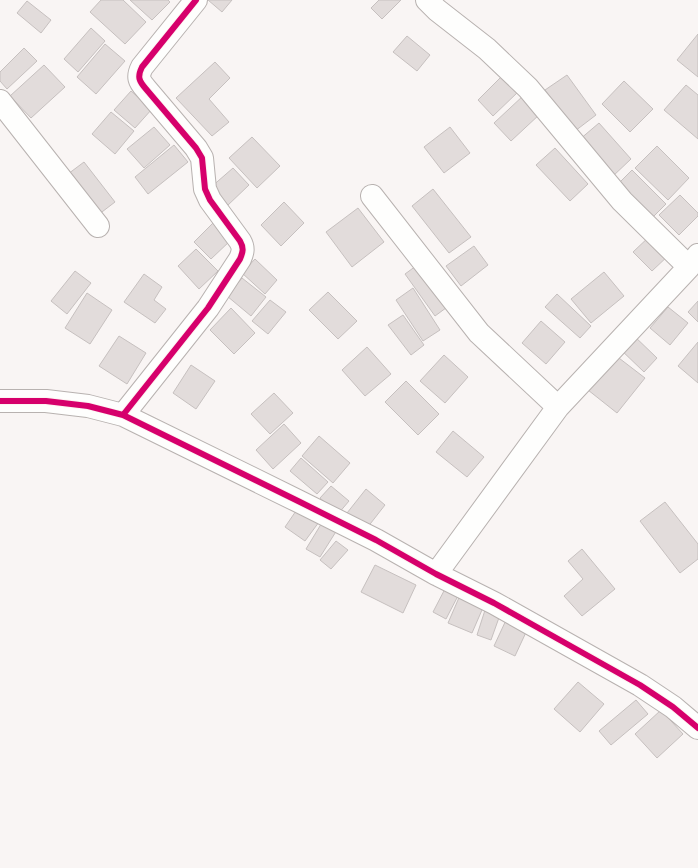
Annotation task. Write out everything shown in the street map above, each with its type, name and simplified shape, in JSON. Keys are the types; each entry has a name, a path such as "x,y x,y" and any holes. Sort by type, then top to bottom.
{"street":[{"path":"123,416 208,308 244,252 240,241 210,200 205,189 202,158 196,148 146,89 140,81 138,75 142,67 196,0"},
{"path":"427,0 437,10 487,49 528,88 622,201 693,261 558,407 436,574"},
{"path":"0,101 98,226"},
{"path":"372,196 479,333 558,407"},
{"path":"0,401 46,400 88,406 123,416 376,540 436,574 494,603 640,685 673,707 698,728"}],"building":[{"path":"101,0 123,0 146,22 125,44 90,12"},
{"path":"130,0 168,0 170,2 152,20"},
{"path":"208,0 232,0 222,12"},
{"path":"379,0 401,0 382,19 371,8"},
{"path":"27,1 51,20 41,33 17,13"},
{"path":"91,28 105,41 78,72 64,59"},
{"path":"698,34 698,77 677,60"},
{"path":"407,36 430,55 417,71 393,52"},
{"path":"105,44 125,61 96,94 77,77"},
{"path":"24,48 37,61 7,89 0,81 0,72"},
{"path":"215,62 230,78 209,99 229,122 212,136 176,98"},
{"path":"44,65 65,87 31,118 10,96"},
{"path":"567,75 596,115 575,131 545,90"},
{"path":"502,76 518,92 493,116 478,100"},
{"path":"624,81 653,109 630,132 602,104"},
{"path":"686,85 698,95 698,139 664,110"},
{"path":"131,91 152,109 135,128 114,110"},
{"path":"524,95 540,114 511,141 494,123"},
{"path":"111,112 134,131 115,154 92,134"},
{"path":"599,123 631,159 612,177 579,140"},
{"path":"154,127 170,145 144,168 127,149"},
{"path":"450,127 470,153 444,173 424,147"},
{"path":"252,137 280,166 257,188 229,158"},
{"path":"174,145 188,162 148,194 135,177"},
{"path":"657,146 689,178 668,200 635,168"},
{"path":"555,148 588,184 570,201 536,165"},
{"path":"84,162 115,202 98,215 68,174"},
{"path":"233,168 249,185 227,206 210,188"},
{"path":"632,170 666,204 651,219 617,185"},
{"path":"433,189 471,237 449,253 412,206"},
{"path":"680,195 698,213 698,216 679,235 659,215"},
{"path":"284,202 304,223 281,246 261,225"},
{"path":"358,208 384,242 352,267 326,232"},
{"path":"213,223 231,240 211,259 194,242"},
{"path":"651,235 670,254 652,271 633,252"},
{"path":"474,246 488,265 461,286 446,266"},
{"path":"196,249 218,271 199,289 178,266"},
{"path":"255,259 277,280 265,294 242,273"},
{"path":"420,263 450,305 435,316 405,274"},
{"path":"75,271 91,283 67,314 51,301"},
{"path":"604,272 624,296 591,323 571,299"},
{"path":"144,274 162,287 154,300 166,309 155,323 124,302"},
{"path":"242,278 266,297 251,316 227,296"},
{"path":"413,288 440,330 423,341 396,300"},
{"path":"328,292 357,321 338,339 309,310"},
{"path":"87,293 112,310 90,344 65,328"},
{"path":"557,294 591,326 580,338 545,307"},
{"path":"270,300 286,312 268,334 252,321"},
{"path":"698,301 698,322 688,312"},
{"path":"668,307 688,323 670,345 650,328"},
{"path":"231,308 255,333 234,354 210,330"},
{"path":"403,315 424,345 411,355 388,325"},
{"path":"541,321 565,342 546,364 522,343"},
{"path":"631,333 657,358 644,372 618,347"},
{"path":"119,336 146,353 127,384 99,366"},
{"path":"698,342 698,383 678,366"},
{"path":"367,347 391,374 365,396 342,370"},
{"path":"444,355 468,377 445,403 420,381"},
{"path":"615,355 645,378 617,413 588,390"},
{"path":"191,365 215,381 196,409 173,393"},
{"path":"406,381 439,414 418,435 385,402"},
{"path":"274,393 293,413 270,434 251,414"},
{"path":"284,424 301,443 273,469 256,450"},
{"path":"453,431 484,457 467,477 436,452"},
{"path":"319,436 350,463 333,483 302,456"},
{"path":"301,458 328,482 317,494 290,471"},
{"path":"331,486 349,501 338,514 320,498"},
{"path":"366,489 385,505 367,528 347,513"},
{"path":"665,502 698,544 698,559 680,573 640,521"},
{"path":"298,508 319,522 305,541 285,527"},
{"path":"323,521 337,530 320,557 306,549"},
{"path":"336,541 348,550 331,569 320,560"},
{"path":"582,549 615,589 582,616 564,596 583,579 568,561"},
{"path":"375,565 416,585 403,613 361,592"},
{"path":"447,585 460,592 446,619 433,612"},
{"path":"461,593 485,603 472,633 448,623"},
{"path":"486,607 501,612 491,640 477,635"},
{"path":"507,618 528,628 515,656 494,646"},
{"path":"578,682 604,704 580,732 554,709"},
{"path":"636,700 648,714 611,745 599,731"},
{"path":"661,710 683,734 657,758 635,734"}],"cycle path":[{"path":"123,415 208,308 240,259 243,248 240,241 210,200 205,189 202,158 196,148 140,81 142,67 196,0"},
{"path":"0,401 46,401 88,406 123,415 376,540 436,574 494,603 640,685 673,707 698,728"}]}
